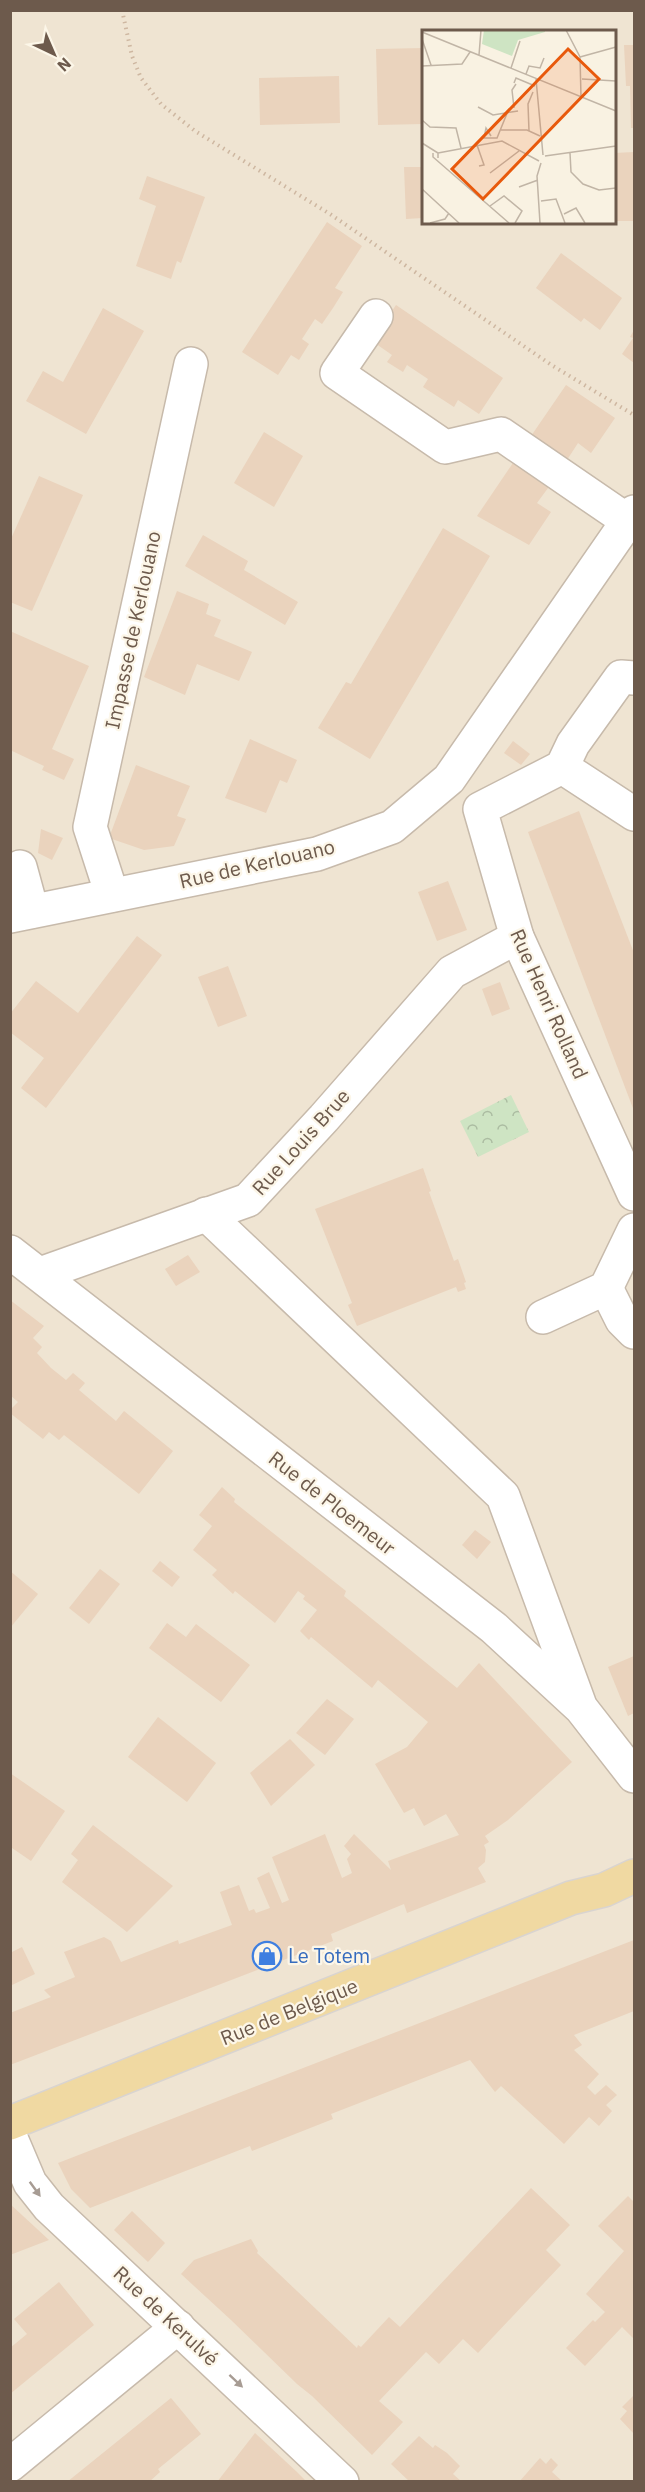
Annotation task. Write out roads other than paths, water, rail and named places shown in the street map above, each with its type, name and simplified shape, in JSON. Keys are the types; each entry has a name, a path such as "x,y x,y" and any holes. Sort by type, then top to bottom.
{"main road":[{"name":"Rue de Belgique","path":"10,2123 571,1898 604,1890 634,1876"}],"street":[{"path":"376,316 337,373 445,447 501,434 631,516"},
{"name":"Impasse de Kerlouano","path":"112,895 90,827 191,364"},
{"name":"Rue de Kerlouano","path":"21,914 317,854 392,827 449,778 631,516"},
{"path":"480,809 562,767 573,744 621,677 634,678"},
{"path":"562,767 634,814"},
{"name":"Rue Henri Rolland","path":"449,778 480,809 517,937 634,1194"},
{"path":"20,867 21,914"},
{"name":"Rue Louis Brue","path":"40,1274 248,1200 324,1118 452,972 517,937"},
{"path":"206,1214 503,1496 581,1708"},
{"path":"543,1317 606,1288 634,1230"},
{"name":"Rue de Ploemeur","path":"10,1252 494,1628 581,1708 629,1759"},
{"path":"606,1288 622,1320 634,1332"},
{"name":"Rue de Kerulvé","path":"10,2136 30,2183 49,2207 342,2481"},
{"path":"10,2465 178,2326"}],"place":[{"name":"Le Totem","path":"267,1956"}]}
